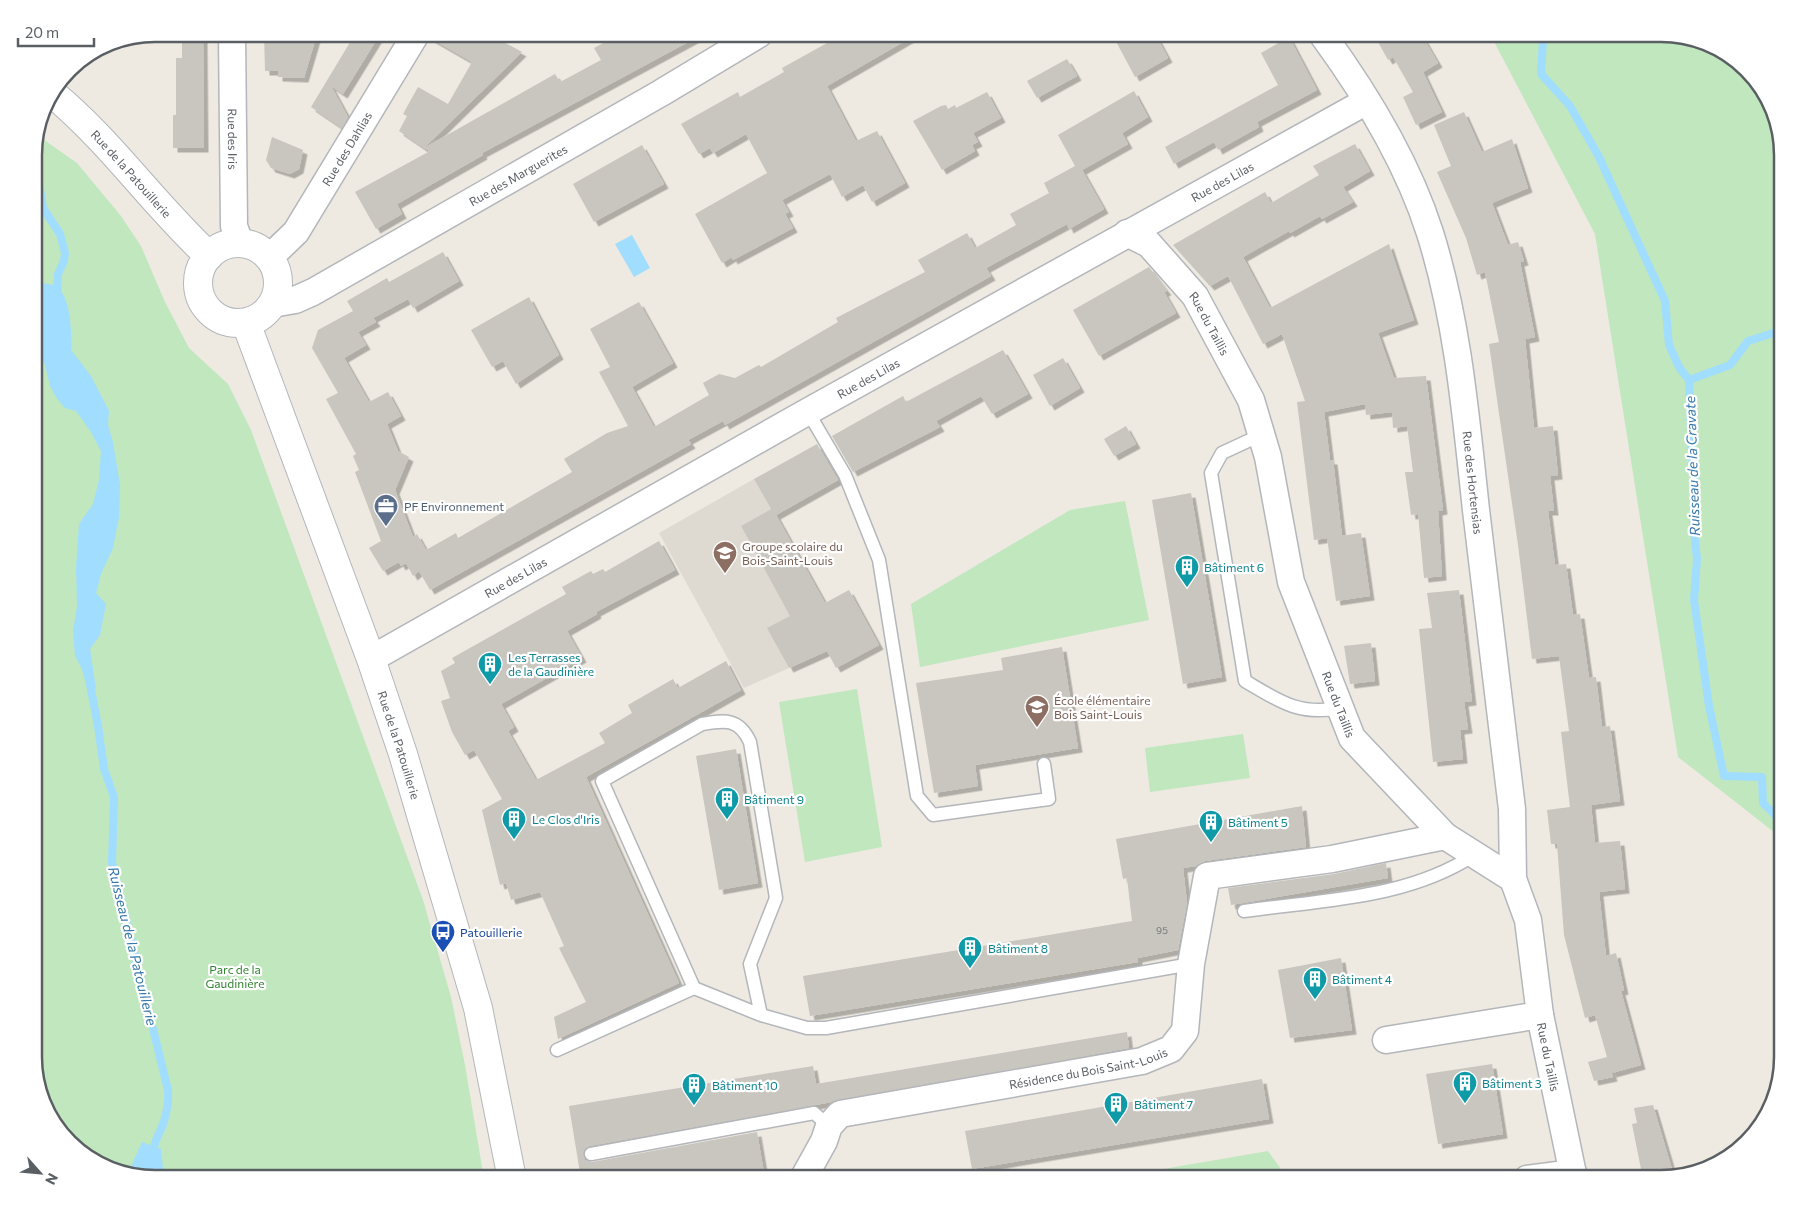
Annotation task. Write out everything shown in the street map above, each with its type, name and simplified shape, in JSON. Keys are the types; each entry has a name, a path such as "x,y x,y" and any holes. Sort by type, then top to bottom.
{"street":[{"name":"Rue des Hortensias","path":"1328,42 1356,81 1409,182 1430,232 1443,281 1461,373 1512,809 1513,880"},
{"name":"Rue des Iris","path":"232,43 234,226 240,243"},
{"name":"Rue des Dahlias","path":"269,258 296,232 411,43"},
{"name":"Rue des Marguerites","path":"272,304 295,300 313,292 661,93 745,43"},
{"name":"Rue de la Patouillerie","path":"58,99 109,148 209,256"},
{"name":"Rue des Lilas","path":"371,659 1127,233 1367,101"},
{"name":"Rue du Taillis","path":"1127,233 1150,244 1195,296 1251,400 1268,457 1291,582 1352,738 1444,836 1513,880 1528,920 1540,1015 1572,1170"},
{"path":"240,243 261,250 269,258 275,268 278,280 277,292 272,304 256,319 233,323 221,320 210,313 202,303 198,291 198,278 201,266 209,256 228,244 240,243"},
{"name":"Rue de la Patouillerie","path":"246,322 371,659 403,754 478,1008 510,1170"},
{"name":"Résidence du Bois Saint-Louis","path":"829,1126 840,1114 1142,1061 1171,1050 1185,1031 1191,964 1207,876 1332,859 1444,836"},
{"path":"1386,1040 1540,1015"},
{"path":"808,1170 824,1141 829,1126"}],"lane":[{"path":"808,412 845,475 880,560 917,796 933,814 1049,799 1044,764"},
{"path":"1262,438 1250,440 1222,453 1211,473 1245,681 1289,707 1324,711 1340,708"},
{"path":"761,1015 750,964 776,898 750,742 744,731 736,724 720,721 702,724 602,781 694,988 761,1015 807,1028 826,1028 1191,964"},
{"path":"1244,911 1398,890 1454,868 1474,855"},
{"path":"557,1050 694,988"},
{"path":"591,1154 814,1113 829,1126"}],"shaded area":[{"name":"Groupe scolaire du Bois-Saint-Louis","path":"754,479 771,509 741,526 791,616 768,628 789,668 744,688 659,533"}],"green space":[{"path":"1494,42 1662,42 1691,46 1718,58 1741,76 1759,99 1771,126 1774,141 1774,832 1678,757 1595,234"},
{"name":"Parc de la Gaudinière","path":"43,139 77,163 121,216 141,246 165,302 189,348 228,384 251,430 423,900 451,997 465,1065 482,1170 141,1170 119,1165 105,1159 81,1143 66,1126 51,1101 46,1087 43,1065"},
{"path":"1125,501 1149,620 920,667 911,604 1070,510"},
{"path":"857,689 882,847 805,862 779,702"},
{"path":"1243,734 1250,778 1150,792 1145,748"},
{"path":"1268,1151 1282,1170 1157,1170"}],"water":[{"path":"632,235 650,268 634,277 615,244"},
{"path":"43,283 55,286 62,292 70,316 71,350 91,376 109,411 108,425 113,442 120,485 119,517 113,548 101,574 96,593 106,604 100,635 90,649 96,689 87,688 82,669 75,656 73,631 77,607 76,568 79,524 93,504 99,480 101,451 91,432 76,411 65,408 58,400 50,386 43,361"},
{"path":"142,1142 161,1149 163,1170 141,1170 131,1167"}],"building":[{"path":"1116,42 1160,42 1168,58 1135,77"},
{"path":"1280,42 1292,42 1317,90 1257,122 1259,127 1218,150 1214,142 1174,164 1165,147 1278,85 1261,53"},
{"path":"1378,42 1426,42 1438,63 1423,72 1442,112 1416,125 1403,97 1413,92 1393,57 1388,60"},
{"path":"182,43 203,43 204,148 173,148 173,115 176,115 176,58 182,58"},
{"path":"264,43 314,43 304,78 278,77 278,71 265,71"},
{"path":"350,43 375,43 343,94 331,86 348,117 342,128 311,107"},
{"path":"438,43 505,43 522,52 424,148 399,131 407,116 403,114 418,87 448,104 472,62"},
{"path":"604,43 687,43 482,153 483,155 397,204 402,214 376,229 355,192 430,151 424,148 555,74 560,82 601,60 594,48"},
{"path":"827,43 902,43 827,86 856,141 877,131 905,183 872,202 863,185 842,197 830,174 782,200 789,212 785,214 793,228 733,260 732,257 722,263 695,214 767,173 746,134 713,153 710,148 699,154 681,124 738,92 740,97 784,72 782,68"},
{"path":"1067,59 1077,76 1037,98 1027,81"},
{"path":"1134,91 1148,117 1122,133 1128,144 1082,170 1104,209 1069,229 1067,224 986,268 991,276 725,425 723,421 688,440 691,444 430,590 419,571 413,576 406,563 401,566 399,562 383,571 369,548 381,541 355,472 359,470 353,456 356,454 326,399 338,393 312,348 318,330 353,311 347,301 387,278 389,282 443,252 459,281 413,308 408,299 373,318 376,322 358,332 366,345 344,358 369,402 388,392 401,416 387,424 398,451 409,457 395,490 413,537 417,534 426,550 456,533 458,538 572,472 564,459 607,433 628,426 599,372 610,367 590,329 639,302 673,363 632,387 654,427 709,395 703,383 719,374 735,378 759,365 761,367 838,322 836,318 925,272 918,260 967,233 975,248 1016,225 1010,214 1049,193 1044,183 1075,166 1058,135"},
{"path":"987,92 1001,118 973,133 978,142 972,145 975,151 942,170 913,121 941,106 946,105 948,109 955,105 956,108"},
{"path":"1464,112 1482,152 1512,139 1528,188 1492,203 1508,245 1518,242 1524,261 1520,262 1535,337 1525,339 1534,428 1553,426 1558,475 1550,476 1554,511 1548,511 1555,565 1566,564 1573,615 1580,614 1589,678 1596,677 1602,727 1610,726 1620,801 1591,805 1595,843 1620,841 1625,889 1599,892 1606,956 1616,953 1624,990 1621,991 1641,1065 1612,1073 1610,1068 1613,1077 1594,1081 1588,1062 1607,1057 1595,1015 1585,1018 1564,935 1557,844 1551,844 1547,810 1570,807 1561,732 1569,731 1559,656 1532,659 1518,545 1489,344 1499,342 1485,272 1477,275 1466,238 1437,172 1451,166 1434,125"},
{"path":"272,137 303,150 299,169 290,174 271,168 266,160"},
{"path":"1355,144 1370,171 1343,187 1353,202 1322,219 1320,216 1290,233 1289,231 1243,257 1270,308 1389,244 1414,320 1378,333 1394,378 1426,376 1443,510 1438,511 1442,576 1424,578 1418,514 1411,515 1405,472 1413,472 1407,426 1393,428 1392,412 1366,415 1365,404 1324,412 1330,460 1333,460 1342,536 1314,540 1297,402 1305,401 1282,334 1263,344 1228,276 1210,286 1173,245 1265,192 1271,203 1319,175 1313,166"},
{"path":"642,145 664,184 594,222 573,184"},
{"path":"1149,267 1167,291 1164,292 1176,313 1099,356 1073,310"},
{"path":"529,297 559,355 516,384 503,361 492,367 471,330"},
{"path":"1003,350 1028,394 992,414 981,396 936,421 940,427 853,472 832,436 903,396 906,402"},
{"path":"1063,358 1080,388 1050,406 1033,375"},
{"path":"1126,426 1136,444 1114,456 1104,439"},
{"path":"817,444 838,480 776,515 825,603 849,590 879,645 836,668 827,651 789,668 767,628 790,616 741,526 771,509 754,479"},
{"name":"Bâtiment 6","path":"1191,493 1222,677 1183,684 1152,500"},
{"path":"1361,533 1370,596 1336,601 1327,538"},
{"path":"659,541 675,570 596,612 597,614 567,631 582,658 501,704 514,727 508,731 536,780 605,743 599,733 632,713 628,705 673,679 678,688 726,661 741,690 586,777 679,983 558,1039 554,1017 586,1002 559,948 564,946 540,892 511,900 506,883 500,885 482,810 502,799 474,750 465,755 452,732 441,701 450,698 441,671 455,663 452,658 566,594 562,587 591,571 593,574 603,569 605,572"},
{"path":"1459,590 1472,701 1464,702 1468,729 1460,730 1463,759 1433,762 1419,629 1432,628 1427,593"},
{"path":"1371,643 1375,681 1350,684 1344,646"},
{"name":"École élémentaire Bois Saint-Louis","path":"1062,647 1078,748 975,765 978,786 934,793 916,683 1003,670 1001,658"},
{"name":"Bâtiment 9","path":"736,749 758,883 719,890 696,756"},
{"path":"1302,806 1306,847 1205,861 1196,866 1183,868 1187,903 1178,950 1138,958 1138,962 810,1016 803,976 1132,921 1127,878 1123,879 1116,839"},
{"path":"1386,863 1388,878 1231,905 1228,888 1334,874"},
{"name":"Bâtiment 4","path":"1341,958 1352,1030 1290,1038 1278,970"},
{"path":"1127,1032 1129,1048 590,1146 583,1152 585,1160 592,1162 757,1132 763,1170 580,1170 569,1106 813,1066 816,1084"},
{"name":"Bâtiment 3","path":"1492,1064 1503,1134 1438,1144 1426,1074"},
{"name":"Bâtiment 7","path":"1262,1079 1269,1119 972,1169 965,1131"},
{"path":"1653,1105 1672,1170 1641,1170 1632,1124 1637,1123 1634,1108"}],"waterway":[{"name":"Ruisseau de la Cravate","path":"1543,42 1541,74 1570,106 1599,157 1665,301 1669,345 1679,367 1689,380 1692,459 1696,487 1693,522 1697,559 1694,600 1709,706 1724,776 1762,777 1763,803 1774,814"},
{"name":"Ruisseau de la Patouillerie","path":"43,208 60,234 65,253 64,261 58,274 57,293"},
{"path":"1689,380 1730,365 1748,341 1774,333"},
{"name":"Ruisseau de la Patouillerie","path":"89,679 104,769 114,797 112,863 168,1090 166,1113 155,1142 153,1155"}],"place":[{"name":"PF Environnement","path":"386,527"},
{"name":"Groupe scolaire du Bois-Saint-Louis","path":"725,574"},
{"name":"Bâtiment 6","path":"1187,588"},
{"name":"Les Terrasses de la Gaudinière","path":"490,685"},
{"name":"École élémentaire Bois Saint-Louis","path":"1037,728"},
{"name":"Bâtiment 9","path":"727,820"},
{"name":"Le Clos d'Iris","path":"514,840"},
{"name":"Bâtiment 5","path":"1211,843"},
{"name":"Patouillerie","path":"443,953"},
{"name":"Bâtiment 8","path":"970,969"},
{"name":"Bâtiment 4","path":"1315,1000"},
{"name":"Bâtiment 3","path":"1465,1104"},
{"name":"Bâtiment 10","path":"694,1106"},
{"name":"Bâtiment 7","path":"1116,1125"}]}
